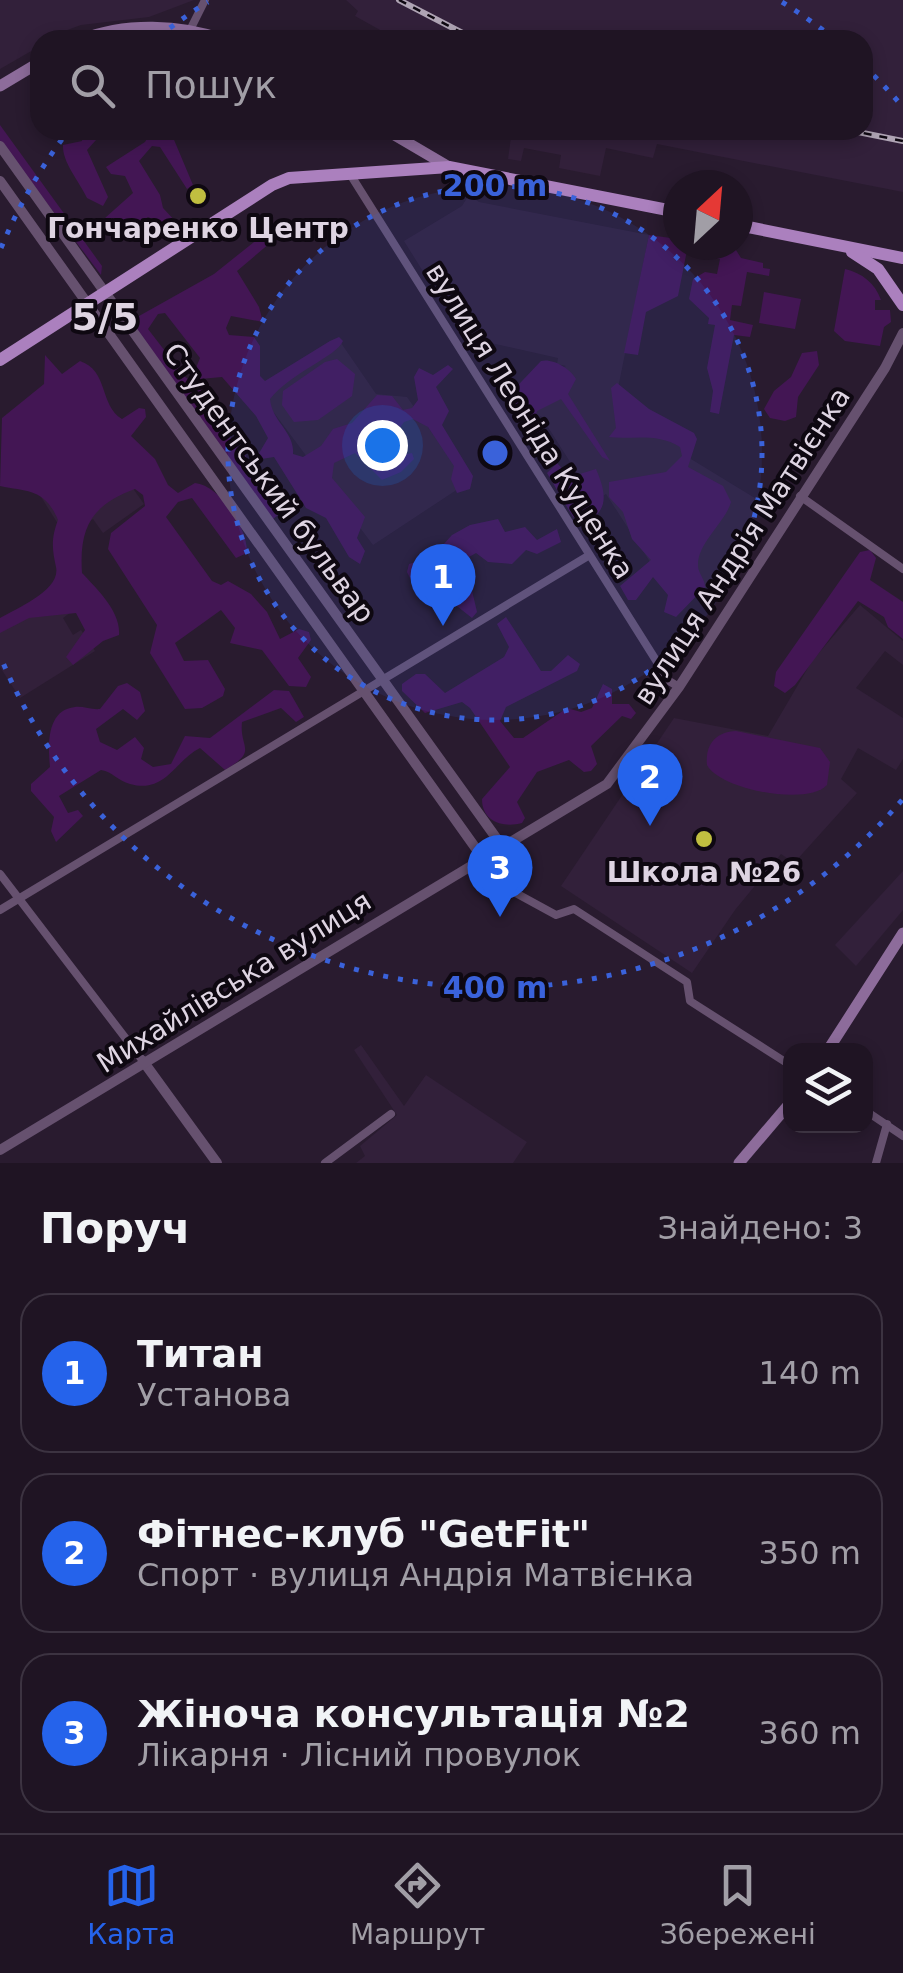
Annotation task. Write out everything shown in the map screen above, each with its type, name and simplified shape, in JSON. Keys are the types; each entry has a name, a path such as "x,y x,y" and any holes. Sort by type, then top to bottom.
{"main road":[{"path":"126,30 190,30"},
{"path":"0,86 30,68"},
{"path":"403,140 449,167"},
{"path":"0,360 272,185 289,178 449,167 663,209"},
{"path":"753,228 903,258"},
{"path":"841,247 878,269 903,305"},
{"path":"833,1043 898,951 903,933"},
{"path":"739,1163 783,1110"}],"street":[{"path":"190,30 204,0"},
{"name":"Студентський бульвар","path":"0,146 384,681 492,852"},
{"name":"вулиця Леоніда Куценка","path":"350,173 588,556 669,681 678,687"},
{"name":"Студентський бульвар","path":"0,181 365,692 492,852"},
{"name":"вулиця Андрія Матвієнка","path":"492,852 607,784 678,687 886,368 903,333"},
{"path":"886,368 903,357"},
{"path":"800,496 903,569"},
{"path":"0,910 588,556"},
{"path":"492,852 512,891 556,915 574,908 687,982 690,1001 783,1061"},
{"name":"Михайлівська вулиця","path":"0,1150 492,852"},
{"path":"0,874 216,1163"},
{"path":"325,1163 391,1114"},
{"path":"873,1115 903,1136"},
{"path":"876,1163 887,1124"}],"shaded area":[{"path":"0,0 194,0 149,17 67,30 30,30 30,52 0,69"},
{"path":"346,0 903,0 903,192 657,144 653,158 606,148 600,176 559,168 561,155 524,148 521,161 508,159 511,140 873,140 873,30 380,30 355,16 358,11"},
{"path":"0,125 102,266 101,275 0,141"},
{"path":"96,140 87,150 108,197 103,206 87,198 63,151 63,145"},
{"path":"174,140 193,185 187,189 160,147 152,146 139,161 160,195 163,208 176,222 169,227 148,217 116,238 107,230 105,218 133,193 125,176 111,174 106,167 145,142"},
{"path":"469,195 479,202 649,235 615,403 683,433 686,456 763,503 704,599 654,568 606,494 583,508 568,469 572,465 541,416 535,419 517,391 566,366 557,364 558,358 464,337 404,241 462,206"},
{"path":"264,234 270,236 270,243 237,271 259,307 263,322 231,316 226,328 229,335 254,337 260,346 260,376 265,381 330,341 339,337 343,341 270,399 291,439 293,454 303,457 321,446 333,429 352,423 377,395 392,396 403,410 412,408 418,400 414,377 419,368 433,375 448,365 453,369 436,387 449,411 442,425 473,476 470,489 457,493 451,479 454,466 428,427 413,419 404,422 393,438 379,441 374,450 384,459 412,453 414,459 401,472 382,480 355,453 334,463 332,478 365,517 357,538 365,551 360,564 349,557 326,518 306,508 274,457 255,460 268,438 256,416 222,377 200,379 196,368 200,358 165,313 158,314 148,329 185,377 200,386 208,410 246,456 252,480 278,515 273,519 129,321 129,316 139,316 214,274"},
{"path":"649,235 663,237 663,260 685,260 678,296 646,312 638,355 624,353"},
{"path":"720,260 750,260 770,269 769,276 747,272 741,306 732,305 730,320 753,325 750,337 734,335 719,414 710,412 713,391 707,368 715,325 708,324 709,318 689,299 693,279 705,272 717,274"},
{"path":"845,269 862,276 875,289 881,300 875,300 875,310 890,310 891,322 884,327 880,346 845,341 834,331"},
{"path":"764,292 801,299 795,329 759,323"},
{"path":"341,343 376,394 407,397 467,483 373,545 263,398"},
{"path":"817,351 819,365 798,397 796,417 785,421 770,418 764,409 774,391 791,377 802,353"},
{"path":"45,355 62,374 80,361 89,366 122,419 139,408 145,409 146,417 131,436 155,459 168,485 178,493 195,483 205,486 231,510 246,543 247,553 236,558 192,498 178,502 166,517 212,581 221,585 228,581 251,594 267,612 280,639 299,629 309,632 311,640 298,658 311,677 306,687 289,686 262,650 230,643 235,628 221,610 175,643 184,661 208,660 225,689 223,696 202,708 185,709 150,653 157,625 108,549 111,533 145,506 143,495 135,489 98,511 83,543 82,573 112,610 119,635 103,641 73,665 66,657 85,630 76,613 29,618 0,633 0,618 45,591 56,575 53,544 58,520 48,502 28,491 0,486 2,418 44,384"},
{"path":"337,359 355,374 352,396 318,420 294,422 282,405 283,391 325,362"},
{"path":"541,361 555,362 576,379 568,394 610,461 602,457 561,399 537,411 535,419 542,438 532,442 504,400"},
{"path":"617,383 649,409 694,433 697,439 688,467 723,486 731,502 699,558 698,569 705,587 676,617 664,612 668,595 653,577 636,600 628,600 620,586 651,560 632,539 623,512 609,497 609,482 666,472 682,456 680,447 671,442 609,437 616,428 611,388"},
{"path":"92,431 144,504 103,533 93,519 65,535 28,476"},
{"path":"557,463 570,477 596,469 604,499 599,512 585,522 573,517 547,473"},
{"path":"498,519 505,532 525,527 537,540 557,529 561,542 537,554 526,550 512,564 488,562 476,553 462,561 459,569 470,582 477,612 472,618 448,599 443,588 418,594 407,572 409,564 432,557 452,535 470,525"},
{"path":"870,550 876,558 870,580 903,602 903,639 888,627 884,617 858,601 795,685 785,693 774,686 776,672 860,552"},
{"path":"56,589 71,612 63,618 73,635 81,630 95,651 20,698 0,667 0,624"},
{"name":"Школа №26","path":"860,605 903,641 903,665 885,651 856,688 903,718 903,759 896,770 858,748 841,779 857,793 794,863 781,854 735,910 692,973 561,886 674,718 768,736 812,661"},
{"path":"506,617 541,671 551,671 568,655 580,664 577,671 506,707 500,721 514,738 523,738 567,708 581,712 592,708 603,684 612,689 612,704 629,704 636,713 631,719 622,716 591,746 597,764 591,771 584,772 569,760 537,772 517,802 525,818 522,823 508,825 490,818 482,799 510,767 470,708 462,702 425,713 402,691 402,684 416,674 425,674 445,693 504,657 509,647 497,624"},
{"path":"127,683 140,692 145,711 137,720 123,709 96,729 100,742 117,750 135,737 144,748 141,759 153,767 171,764 185,736 210,738 274,690 289,691 304,717 296,722 281,708 242,722 245,753 225,770 200,748 153,784 130,784 101,770 59,796 68,813 78,810 83,816 56,842 51,831 54,817 31,791 31,784 50,767 49,740 54,722 66,710 100,709 118,686"},
{"path":"736,731 820,748 830,762 827,785 817,791 784,794 746,788 715,774 707,765 710,746 722,734"},
{"path":"903,871 903,910 856,966 835,945"},
{"path":"361,1045 404,1106 426,1075 527,1142 513,1163 356,1163 365,1156 360,1146 397,1115 354,1050"}],"railway":[{"path":"399,0 457,30"},
{"path":"873,135 903,141"}],"place":[{"name":"Гончаренко Центр","path":"198,196"},
{"name":"Титан","path":"443,626"},
{"name":"Фітнес-клуб \"GetFit\"","path":"650,826"},
{"name":"Школа №26","path":"704,839"},
{"name":"Жіноча консультація №2","path":"500,917"}],"district":[{"name":"5/5","path":"105,317"}]}
